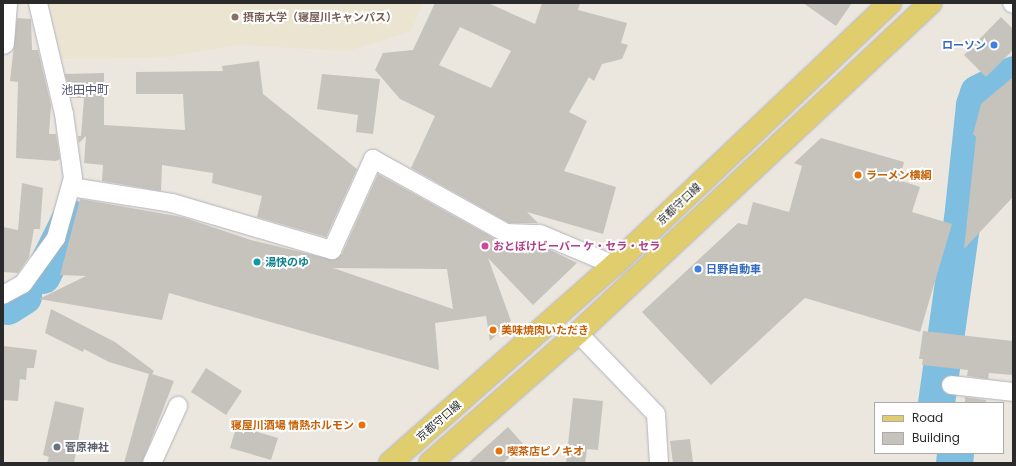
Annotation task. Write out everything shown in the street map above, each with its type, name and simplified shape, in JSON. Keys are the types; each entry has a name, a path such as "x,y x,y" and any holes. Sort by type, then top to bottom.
{"main road":[{"path":"3,43 6,3"},
{"name":"京都守口線","path":"390,463 614,265 890,3"},
{"path":"430,463 578,332 930,3"}],"street":[{"path":"3,295 23,284 56,238 76,188 73,178 64,114 38,3"},
{"path":"76,188 172,203 332,250 373,158 506,233 540,234 614,265"},
{"path":"578,332 656,414 659,463"},
{"path":"951,385 1013,392"},
{"path":"152,463 178,406"}],"shaded area":[{"name":"摂南大学（寝屋川キャンパス）","path":"50,3 423,3 411,31 348,51 238,45 168,57 62,59"}],"building":[{"path":"435,3 488,3 535,24 542,3 580,3 578,10 627,23 621,43 628,45 622,59 602,64 594,81 589,77 569,112 587,121 564,171 616,187 603,234 527,212 538,223 509,223 411,168 435,116 400,99 375,70 383,53 413,50","holes":["460,27 511,51 491,88 439,65"]},
{"path":"803,3 852,3 836,26"},
{"path":"1001,17 1013,29 1013,50 986,77 964,55"},
{"path":"17,18 31,19 32,50 38,50 51,105 49,134 56,134 60,159 56,161 16,158 18,82 10,81"},
{"path":"259,61 263,94 357,169 326,237 257,217 262,196 212,183 213,173 162,165 161,191 102,181 103,165 84,163 86,136 79,143 78,136 81,136 84,98 71,98 65,74 104,73 104,125 185,130 183,94 136,94 136,72 223,71 222,66"},
{"path":"322,74 380,79 373,134 356,132 358,115 317,109"},
{"path":"1013,77 1013,197 964,249 976,137 973,134 981,104"},
{"path":"821,138 904,162 899,180 920,187 912,212 952,224 920,332 805,298 711,385 642,312 738,223 747,225 753,202 789,212 802,166 794,163"},
{"path":"378,174 501,242 538,244 577,263 533,305 488,258 511,321 490,341 486,316 435,323 439,370 169,293 162,320 39,299 86,276 60,275 80,199 182,217 251,240 334,260 342,254","holes":["333,268 447,269 453,309"]},
{"path":"22,183 43,188 40,229 34,229 29,257 18,273 3,272 3,227 18,230"},
{"path":"51,309 115,342 154,371 152,374 174,381 142,463 124,463 149,374 109,362 84,349 83,352 45,333"},
{"path":"923,331 1013,341 1013,375 989,373 988,379 967,376 968,370 922,365 923,359 919,359"},
{"path":"3,346 37,350 34,368 27,368 26,380 20,379 18,401 3,400"},
{"path":"206,368 242,391 226,415 191,392"},
{"path":"965,397 986,400 986,402 965,402"},
{"path":"573,398 603,401 598,450 587,449 585,463 566,463"},
{"path":"55,401 84,408 74,463 47,463 49,457 43,455"},
{"path":"238,421 255,426 254,431 278,438 271,460 230,448"},
{"name":"喫茶店ピノキオ","path":"508,427 524,445 503,463 468,463"},
{"path":"690,439 693,463 673,463 670,441"}],"waterway":[{"path":"936,402 962,219 974,105 978,93 1013,74"},
{"path":"42,275 70,218"},
{"path":"7,306 23,296"},
{"path":"954,463 955,454"}],"place":[{"name":"摂南大学（寝屋川キャンパス）","path":"235,17"},
{"name":"ローソン","path":"994,45"},
{"name":"ラーメン横綱","path":"858,175"},
{"name":"おとぼけビーバー ケ・セラ・セラ","path":"485,246"},
{"name":"湯快のゆ","path":"257,262"},
{"name":"日野自動車","path":"698,269"},
{"name":"美味焼肉いただき","path":"493,330"},
{"name":"寝屋川酒場 情熱ホルモン","path":"362,425"},
{"name":"菅原神社","path":"57,447"},
{"name":"喫茶店ピノキオ","path":"499,451"}],"district":[{"name":"池田中町","path":"85,90"}]}
